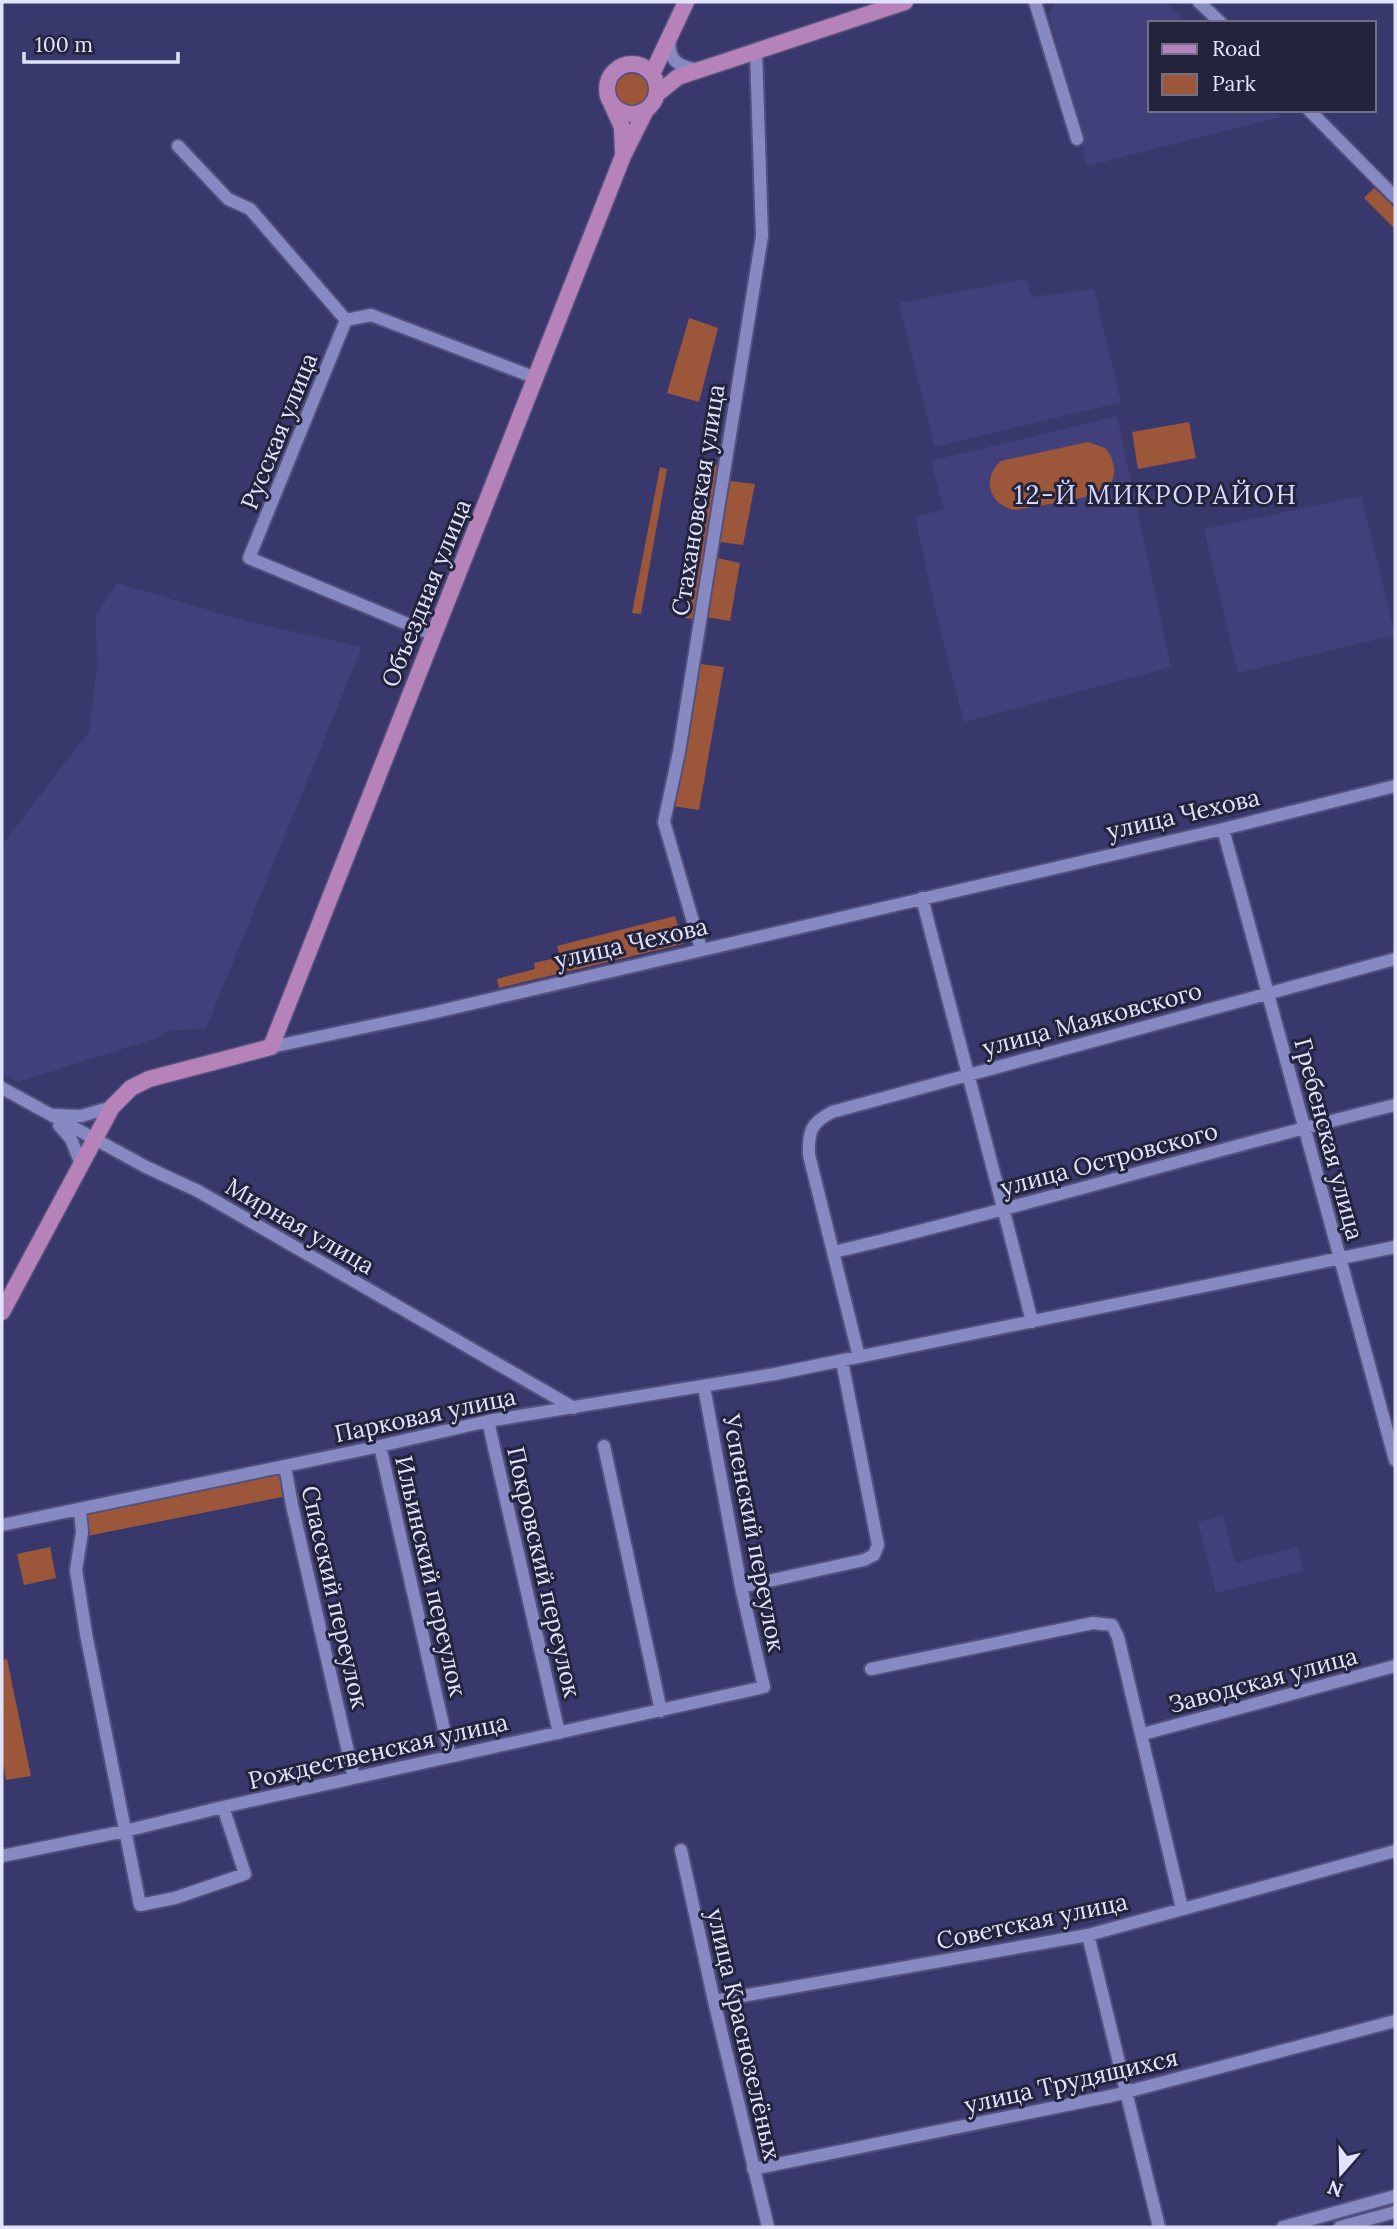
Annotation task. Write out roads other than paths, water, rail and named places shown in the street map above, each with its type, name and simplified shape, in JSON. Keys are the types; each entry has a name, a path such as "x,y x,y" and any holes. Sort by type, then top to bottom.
{"main road":[{"path":"652,74 686,2"},
{"path":"657,94 672,80 905,2"},
{"path":"611,103 623,113 646,110 657,94 652,74 638,65 629,64 616,70 608,82 611,103 622,127 623,156"},
{"name":"Объездная улица","path":"271,1047 623,156 646,110"},
{"name":"улица Чехова","path":"2,1312 94,1138 112,1107 131,1088 149,1079 271,1047"}],"street":[{"path":"1035,2 1077,139"},
{"path":"1199,2 1219,21"},
{"path":"671,31 670,55 674,62 685,68 699,70"},
{"name":"Стахановская улица","path":"701,949 664,822 679,752 762,236 756,51"},
{"path":"1312,112 1395,197"},
{"path":"178,146 228,199 250,209 346,320 371,315 536,378"},
{"name":"Русская улица","path":"346,320 250,558 434,635"},
{"name":"улица Чехова","path":"271,1047 922,898 1395,786"},
{"name":"Гребенская улица","path":"1223,828 1340,1260 1390,1417 1395,1460"},
{"path":"922,898 1032,1322"},
{"name":"улица Маяковского","path":"834,1252 808,1155 808,1135 819,1119 832,1112 1395,959"},
{"name":"Мирная улица","path":"2,1088 48,1115 198,1191 573,1408"},
{"name":"улица Островского","path":"834,1252 1395,1105"},
{"path":"48,1115 81,1116 112,1107"},
{"path":"48,1115 71,1139 80,1164"},
{"name":"Парковая улица","path":"2,1525 488,1421 704,1387 842,1361 1395,1247"},
{"path":"834,1252 859,1357"},
{"path":"741,1587 864,1560 874,1555 878,1545 842,1361"},
{"name":"Успенский переулок","path":"704,1387 741,1587 764,1687"},
{"name":"Покровский переулок","path":"488,1421 559,1733"},
{"name":"Ильинский переулок","path":"380,1446 450,1756"},
{"path":"604,1446 661,1711"},
{"name":"Спасский переулок","path":"285,1466 354,1778"},
{"path":"79,1510 82,1532 76,1570 86,1634 140,1905 175,1898 245,1874 223,1807"},
{"path":"871,1669 1093,1623 1112,1625 1118,1637 1143,1734 1182,1908"},
{"name":"Заводская улица","path":"1143,1734 1395,1666"},
{"name":"Рождественская улица","path":"2,1856 125,1831 764,1687"},
{"name":"улица Краснозелёных","path":"681,1850 713,2001 768,2227"},
{"name":"Советская улица","path":"713,2001 1088,1935 1395,1852"},
{"path":"1088,1935 1159,2227"},
{"name":"улица Трудящихся","path":"753,2169 1126,2092 1395,2021"},
{"path":"1283,2227 1395,2196"},
{"path":"1340,2227 1395,2212"}],"district":[{"name":"12-Й МИКРОРАЙОН","path":"1156,494"}]}
